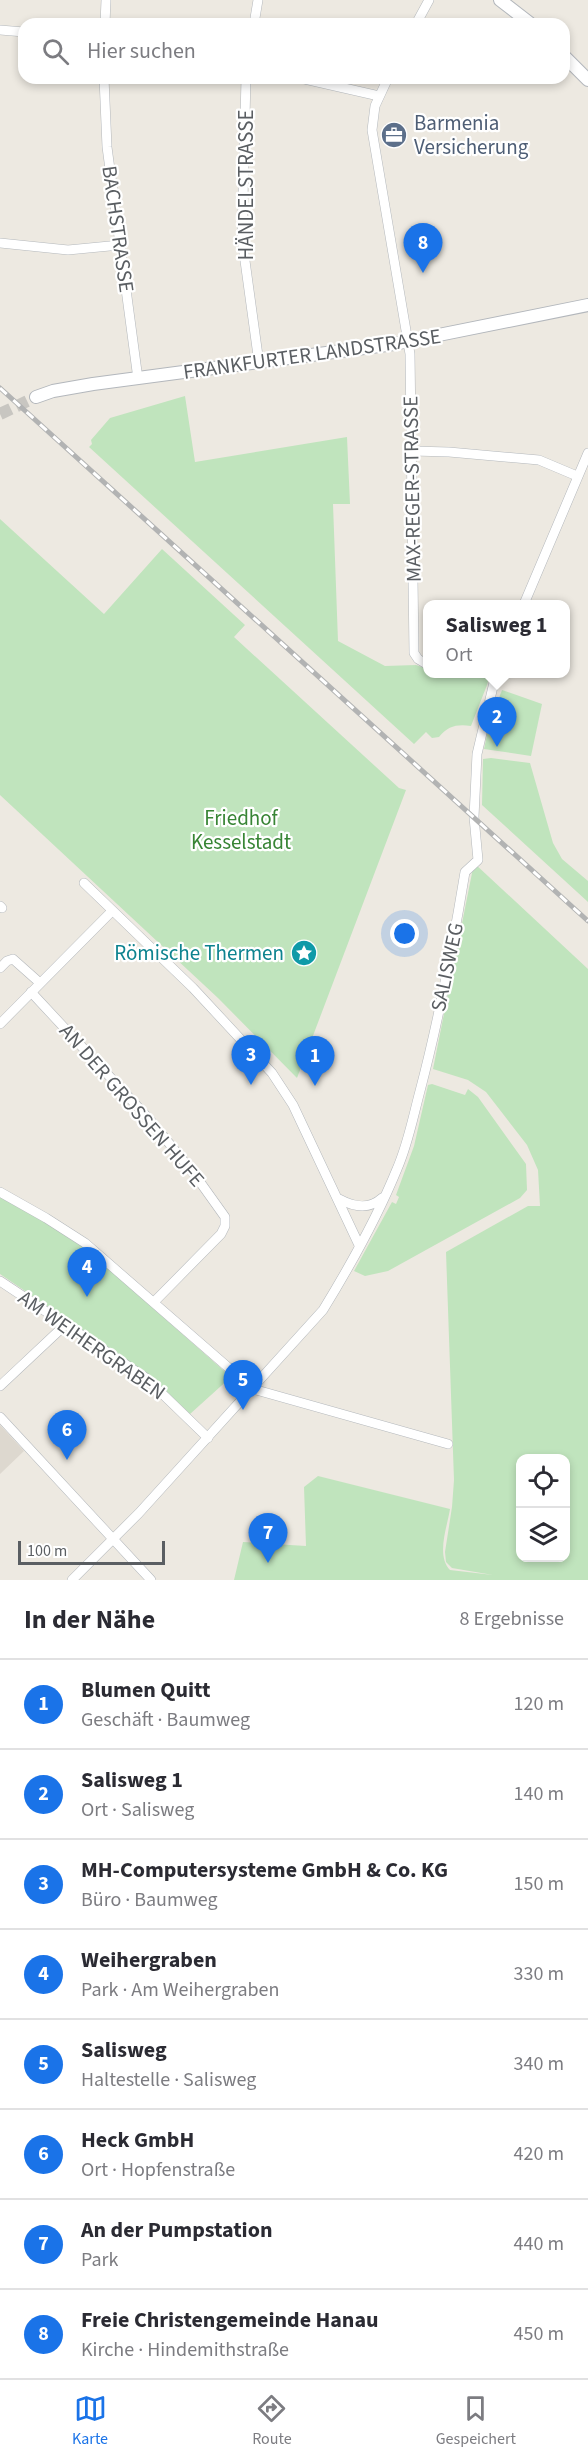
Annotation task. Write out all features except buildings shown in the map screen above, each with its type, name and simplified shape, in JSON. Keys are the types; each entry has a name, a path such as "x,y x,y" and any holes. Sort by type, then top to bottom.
{"main road":[{"path":"500,0 523,18"},
{"path":"570,62 588,80"},
{"name":"FRANKFURTER LANDSTRASSE","path":"36,397 53,391 409,342 588,305"}],"street":[{"path":"105,18 106,0"},
{"path":"255,18 258,0"},
{"path":"419,18 429,0"},
{"path":"0,30 18,32"},
{"name":"BACHSTRASSE","path":"105,84 105,133 138,379"},
{"name":"HÄNDELSTRASSE","path":"246,84 242,239 259,363"},
{"path":"326,84 379,96"},
{"name":"MAX-REGER-STRASSE","path":"385,84 372,114 372,130 409,342 414,653 423,662"},
{"path":"0,243 68,250 120,245"},
{"path":"412,451 539,460 577,476"},
{"path":"526,600 588,453"},
{"name":"SALISWEG","path":"72,1580 115,1538 208,1438 323,1310 384,1197 404,1150 425,1070 457,923 465,872 478,861 474,817 477,754 495,678"},
{"path":"84,883 225,1021 272,1073 293,1105 359,1245"},
{"path":"0,1024 112,911"},
{"path":"0,968 10,959 17,960 40,983"},
{"name":"AN DER GROSSEN HUFE","path":"31,992 150,1120 195,1175 225,1217 225,1226 221,1234 154,1302"},
{"path":"0,1192 85,1243 253,1389 448,1444"},
{"path":"339,1199 353,1205 365,1206 378,1202 384,1197"},
{"name":"AM WEIHERGRABEN","path":"0,1281 146,1378 208,1438"},
{"path":"0,1386 65,1325"},
{"path":"0,1416 115,1538 151,1580"}],"shaded area":[{"path":"0,1425 24,1451 0,1474"}],"green space":[{"path":"185,396 195,462 347,437 350,504 333,504 338,641 385,666 416,665 423,667 423,678 489,678 471,726 453,727 439,737 432,738 426,732 414,744 89,447 92,444 91,440 110,418"},
{"name":"Friedhof Kesselstadt","path":"0,519 104,614 162,549 245,625 234,637 399,788 406,790 297,1078 218,998 0,795"},
{"path":"502,690 542,704 531,756 484,749 490,721"},
{"path":"483,759 530,763 553,843 562,859 588,881 588,902 482,805"},
{"path":"474,863 588,969 588,1580 234,1580 243,1542 306,1546 304,1487 318,1476 450,1509 443,1549 446,1564 450,1570 493,1575 452,1568 446,1562 445,1552 454,1480 446,1252 528,1206 540,1206 538,1170 527,1145 486,1092 468,1080 433,1069"},
{"path":"432,1084 465,1095 468,1089 478,1097 526,1164 527,1190 520,1198 388,1271 365,1276 354,1271 392,1202 396,1204 399,1197 396,1195 414,1146 428,1085"},
{"path":"0,1196 47,1222 87,1250 231,1377 190,1414 149,1375 0,1274"}],"tunnel":[{"path":"0,414 36,397"}],"railway":[{"path":"0,388 588,921"}],"place":[{"name":"Barmenia Versicherung","path":"394,135"},
{"name":"Freie Christengemeinde Hanau","path":"423,273"},
{"name":"Salisweg 1","path":"497,747"},
{"name":"Römische Thermen","path":"304,953"},
{"name":"MH-Computersysteme GmbH & Co. KG","path":"251,1085"},
{"name":"Blumen Quitt","path":"315,1086"},
{"name":"Weihergraben","path":"87,1297"},
{"name":"Salisweg","path":"243,1410"},
{"name":"Heck GmbH","path":"67,1460"},
{"name":"An der Pumpstation","path":"268,1563"}]}
